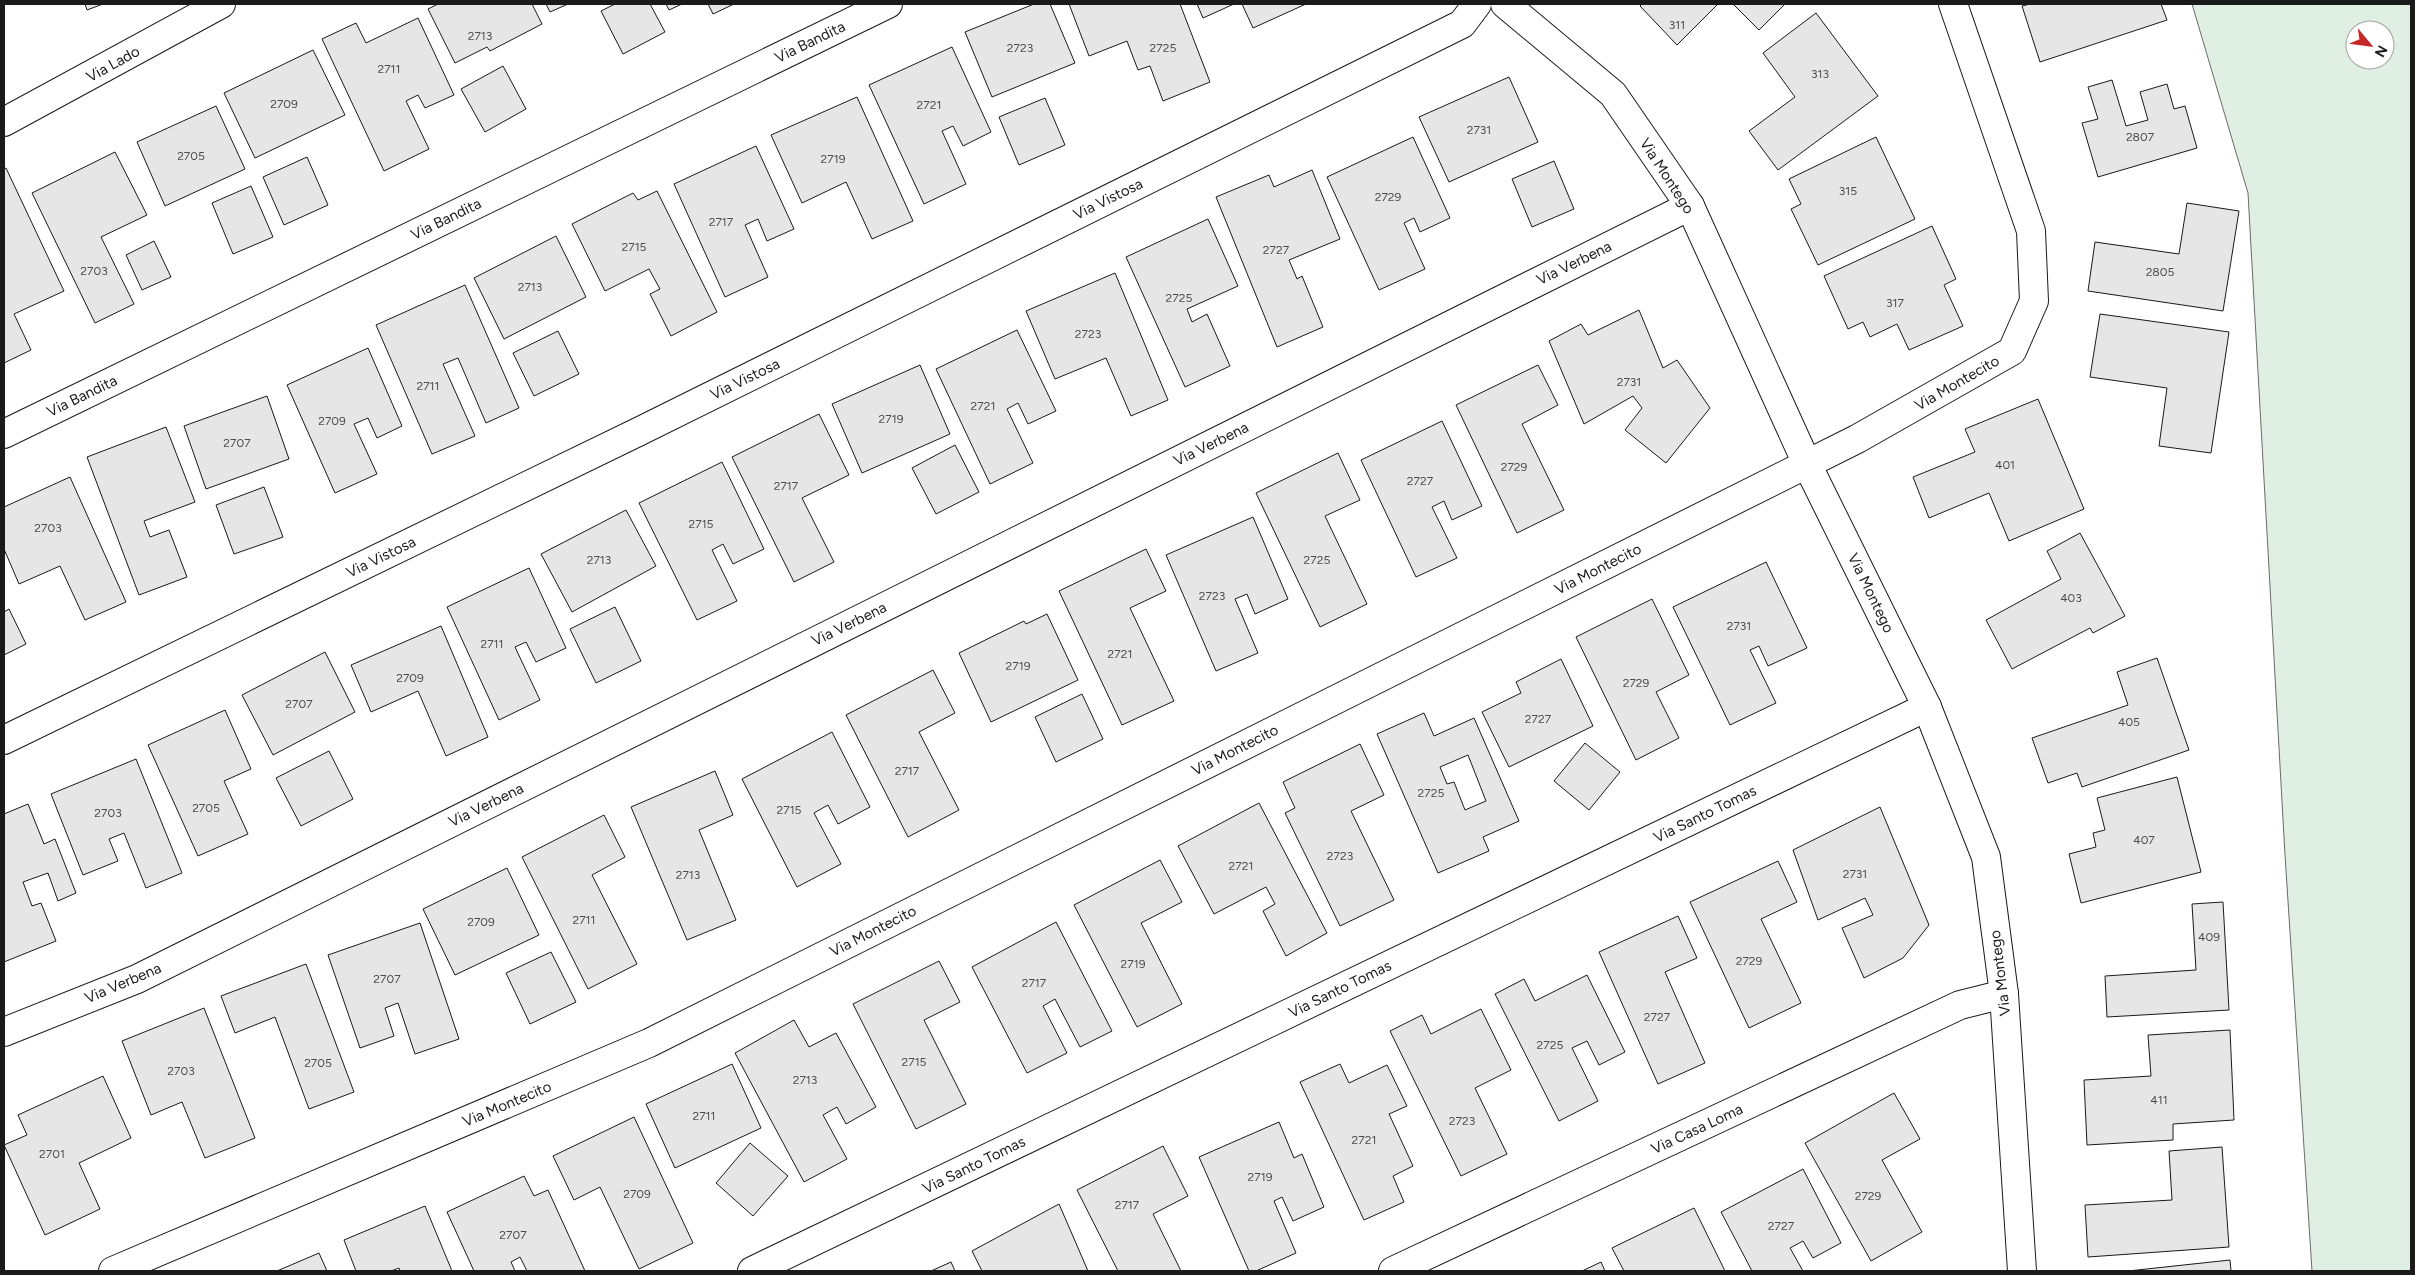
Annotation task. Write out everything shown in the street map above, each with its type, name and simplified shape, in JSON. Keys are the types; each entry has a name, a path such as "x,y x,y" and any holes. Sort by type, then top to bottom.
{"street":[{"name":"Via Lado","path":"4,122 221,4"},
{"name":"Via Bandita","path":"4,434 888,4"},
{"name":"Via Vistosa","path":"4,740 638,432 1462,24 1477,4"},
{"name":"Via Montego","path":"1505,4 1613,94 1690,206 1807,464 1927,707 1986,857 2004,994 2022,1271"},
{"name":"Via Montecito","path":"112,1271 649,1043 1857,440 2012,351 2034,301 2031,231 1953,4"},
{"name":"Via Verbena","path":"4,1032 137,979 1690,206"},
{"name":"Via Santo Tomas","path":"752,1271 1927,707"},
{"name":"Via Casa Loma","path":"1393,1271 1960,1005 2004,994"}],"green space":[{"path":"2192,4 2411,4 2411,1271 2312,1271 2285,855 2248,193"}],"building":[{"path":"85,4 103,4 87,10"},
{"path":"438,4 532,4 542,24 490,51 487,47 455,63 428,9"},
{"path":"546,4 568,4 550,12"},
{"path":"615,4 650,4 665,32 623,54 601,11"},
{"path":"666,4 682,4 669,10"},
{"path":"708,4 734,4 713,14"},
{"path":"1034,4 1050,4 1075,63 992,97 965,32"},
{"path":"1069,4 1180,4 1210,82 1163,101 1150,66 1138,70 1127,41 1089,56"},
{"path":"1197,4 1234,4 1203,18"},
{"path":"1242,4 1306,4 1253,28"},
{"path":"1642,4 1718,4 1677,45 1640,6"},
{"path":"1733,4 1785,4 1759,30"},
{"path":"2030,4 2161,4 2167,20 2040,62 2022,6"},
{"path":"1816,13 1878,96 1778,170 1749,131 1795,97 1763,53"},
{"path":"418,18 454,95 425,108 418,95 406,101 429,149 384,171 322,39 356,23 366,43"},
{"path":"952,47 991,132 963,146 953,126 942,131 966,184 924,204 869,85"},
{"path":"313,50 345,115 255,158 224,93"},
{"path":"503,66 526,109 485,132 461,89"},
{"path":"1509,77 1538,142 1449,182 1419,117"},
{"path":"2112,80 2126,126 2148,120 2140,92 2167,84 2174,109 2185,106 2197,148 2098,177 2082,123 2098,119 2088,87"},
{"path":"857,97 913,221 872,239 846,182 802,203 771,135"},
{"path":"1045,98 1065,145 1019,165 999,117"},
{"path":"216,106 245,169 165,206 137,142"},
{"path":"1413,137 1450,218 1420,232 1414,218 1404,223 1425,269 1379,290 1327,177"},
{"path":"1876,137 1915,219 1818,265 1791,209 1801,204 1789,179"},
{"path":"756,146 794,229 767,241 758,219 745,225 768,277 725,297 674,184"},
{"path":"115,152 147,215 101,237 134,304 95,323 32,193"},
{"path":"307,157 328,205 284,225 263,177"},
{"path":"1554,161 1574,209 1532,227 1512,179"},
{"path":"6,168 64,291 14,314 31,350 4,363 4,169"},
{"path":"1312,170 1340,239 1289,260 1297,279 1302,276 1323,327 1277,347 1216,197 1269,175 1274,187"},
{"path":"251,186 273,237 233,254 212,203"},
{"path":"657,191 717,312 671,336 650,294 660,289 649,269 605,291 572,224 633,193 638,200"},
{"path":"2187,203 2239,211 2223,311 2088,291 2095,242 2179,254"},
{"path":"1208,219 1238,286 1187,309 1192,322 1207,314 1230,366 1185,387 1126,257"},
{"path":"1932,226 1956,279 1944,285 1963,326 1909,350 1897,324 1870,337 1863,322 1848,329 1824,276"},
{"path":"556,236 586,297 504,339 474,278"},
{"path":"154,241 171,277 142,290 126,255"},
{"path":"1115,273 1168,400 1131,416 1106,358 1055,379 1026,311"},
{"path":"465,285 519,408 486,423 458,358 443,364 475,436 432,454 376,325"},
{"path":"1639,310 1663,368 1677,360 1710,408 1666,463 1625,430 1642,408 1633,396 1584,424 1549,341 1581,324 1588,335"},
{"path":"2100,314 2229,332 2211,453 2159,446 2167,388 2090,377"},
{"path":"1017,330 1056,411 1028,424 1018,403 1007,409 1033,463 990,484 936,369"},
{"path":"558,331 579,374 534,396 513,353"},
{"path":"368,348 402,426 377,438 368,418 354,424 377,474 335,493 287,385"},
{"path":"920,365 950,434 862,473 832,404"},
{"path":"1538,365 1558,405 1522,424 1564,510 1517,533 1456,405"},
{"path":"267,396 289,459 206,489 184,426"},
{"path":"2038,399 2084,509 2009,541 1989,493 1929,518 1913,477 1975,452 1965,429"},
{"path":"819,414 849,475 802,498 834,562 794,582 732,457"},
{"path":"1442,421 1482,506 1452,520 1444,501 1432,507 1457,558 1416,577 1361,460"},
{"path":"166,427 195,502 144,521 150,537 169,530 187,577 139,595 87,457"},
{"path":"955,445 979,492 936,514 912,468"},
{"path":"1338,453 1360,500 1325,516 1367,604 1320,627 1256,493"},
{"path":"722,462 764,549 733,564 723,544 712,550 737,601 697,620 639,503"},
{"path":"70,477 126,602 85,620 60,566 19,584 4,549 4,507"},
{"path":"264,487 283,537 234,554 216,505"},
{"path":"626,510 656,566 572,612 541,554"},
{"path":"1253,517 1288,599 1255,614 1247,594 1235,599 1258,653 1216,671 1166,555"},
{"path":"2080,533 2125,616 2093,633 2090,628 2012,669 1986,620 2061,579 2047,551"},
{"path":"1146,549 1166,591 1130,608 1174,701 1122,725 1059,591"},
{"path":"1766,562 1807,648 1768,666 1759,646 1750,650 1776,703 1730,725 1673,607"},
{"path":"529,568 566,648 536,662 526,642 515,647 540,700 499,720 447,607"},
{"path":"1652,599 1689,675 1656,692 1679,738 1636,760 1576,637"},
{"path":"615,607 641,661 596,683 570,629"},
{"path":"9,609 26,644 4,655 4,612"},
{"path":"1047,614 1078,680 991,722 959,653 1024,621 1026,624"},
{"path":"441,626 488,737 446,756 418,691 371,712 351,665"},
{"path":"325,652 355,712 273,755 242,695"},
{"path":"2157,658 2189,750 2082,787 2077,773 2048,783 2032,738 2128,705 2117,672"},
{"path":"1561,659 1593,726 1509,767 1482,712 1521,693 1516,682"},
{"path":"933,670 955,713 919,732 959,810 908,837 846,715"},
{"path":"1082,694 1103,739 1056,762 1035,717"},
{"path":"225,710 251,769 224,781 248,834 198,856 148,745"},
{"path":"1424,713 1434,736 1474,718 1519,821 1483,837 1489,851 1438,873 1377,734","holes":["1468,755 1486,801 1465,810 1454,782 1447,784 1440,767"]},
{"path":"832,732 870,807 838,824 828,805 814,813 841,864 797,887 742,779"},
{"path":"1585,743 1620,772 1589,810 1554,781"},
{"path":"1360,744 1384,795 1351,811 1394,900 1340,926 1285,813 1295,808 1283,782"},
{"path":"329,751 353,799 301,826 276,778"},
{"path":"136,759 182,873 146,888 124,833 109,839 118,861 83,875 51,794"},
{"path":"715,771 733,815 699,830 736,920 687,940 631,807"},
{"path":"2177,777 2201,872 2081,903 2069,854 2096,847 2093,833 2105,830 2097,798"},
{"path":"1259,803 1327,933 1286,956 1263,911 1275,904 1266,887 1214,914 1178,846"},
{"path":"28,804 44,844 55,839 76,893 58,901 48,873 23,882 32,906 41,903 56,941 4,962 4,814"},
{"path":"1880,807 1929,925 1903,958 1864,978 1842,928 1873,915 1865,898 1818,920 1793,850"},
{"path":"604,815 625,857 592,875 637,964 588,989 522,857"},
{"path":"1160,860 1182,902 1141,923 1182,1004 1137,1027 1074,905"},
{"path":"1778,861 1797,902 1761,919 1801,1003 1749,1028 1690,902"},
{"path":"507,868 539,935 455,975 423,909"},
{"path":"2223,902 2229,1010 2107,1017 2105,976 2196,970 2192,904"},
{"path":"1678,916 1697,958 1665,972 1705,1063 1658,1084 1599,952"},
{"path":"1056,922 1112,1031 1080,1047 1055,999 1043,1006 1067,1053 1027,1073 972,967"},
{"path":"420,923 459,1039 415,1054 398,1003 385,1008 394,1036 360,1048 328,955"},
{"path":"551,952 576,1002 530,1024 506,973"},
{"path":"939,961 960,1002 924,1020 966,1104 916,1129 853,1004"},
{"path":"306,964 354,1092 309,1109 275,1017 235,1033 221,996"},
{"path":"1587,975 1625,1052 1599,1065 1587,1041 1572,1048 1598,1101 1559,1121 1495,994 1524,979 1535,1001"},
{"path":"204,1008 255,1138 205,1158 182,1102 151,1115 122,1041"},
{"path":"1481,1009 1511,1070 1475,1088 1507,1154 1461,1176 1390,1031 1422,1015 1431,1034"},
{"path":"794,1020 809,1047 836,1033 876,1107 846,1124 837,1107 823,1115 847,1159 804,1182 735,1053"},
{"path":"2230,1030 2234,1120 2173,1124 2173,1140 2087,1145 2084,1080 2151,1076 2148,1035"},
{"path":"732,1064 761,1128 675,1168 646,1104"},
{"path":"1340,1064 1349,1083 1387,1065 1407,1106 1389,1114 1413,1166 1393,1176 1404,1202 1364,1220 1300,1082"},
{"path":"103,1076 131,1138 79,1163 100,1209 45,1235 4,1145 27,1135 18,1115"},
{"path":"1894,1093 1920,1139 1882,1160 1922,1232 1871,1261 1805,1143"},
{"path":"634,1117 693,1243 639,1269 600,1187 574,1200 553,1156"},
{"path":"1279,1122 1294,1158 1302,1154 1324,1207 1293,1221 1282,1197 1274,1201 1296,1253 1256,1271 1249,1271 1199,1157"},
{"path":"750,1143 788,1176 753,1216 716,1183"},
{"path":"1163,1146 1188,1196 1153,1214 1181,1271 1118,1271 1077,1190"},
{"path":"2222,1147 2229,1247 2088,1257 2085,1205 2172,1200 2169,1151"},
{"path":"1803,1169 1841,1243 1813,1258 1803,1241 1790,1248 1803,1271 1752,1271 1721,1212"},
{"path":"524,1176 534,1196 548,1190 585,1271 527,1271 520,1257 511,1262 515,1271 474,1271 447,1212"},
{"path":"1059,1204 1088,1271 982,1271 972,1251"},
{"path":"425,1206 452,1271 400,1271 399,1268 391,1271 356,1271 344,1240"},
{"path":"1694,1208 1725,1271 1624,1271 1612,1248"},
{"path":"319,1253 327,1271 277,1271"},
{"path":"2230,1260 2231,1271 2128,1271"},
{"path":"951,1262 955,1271 931,1271"},
{"path":"1601,1262 1605,1271 1582,1271"}]}
